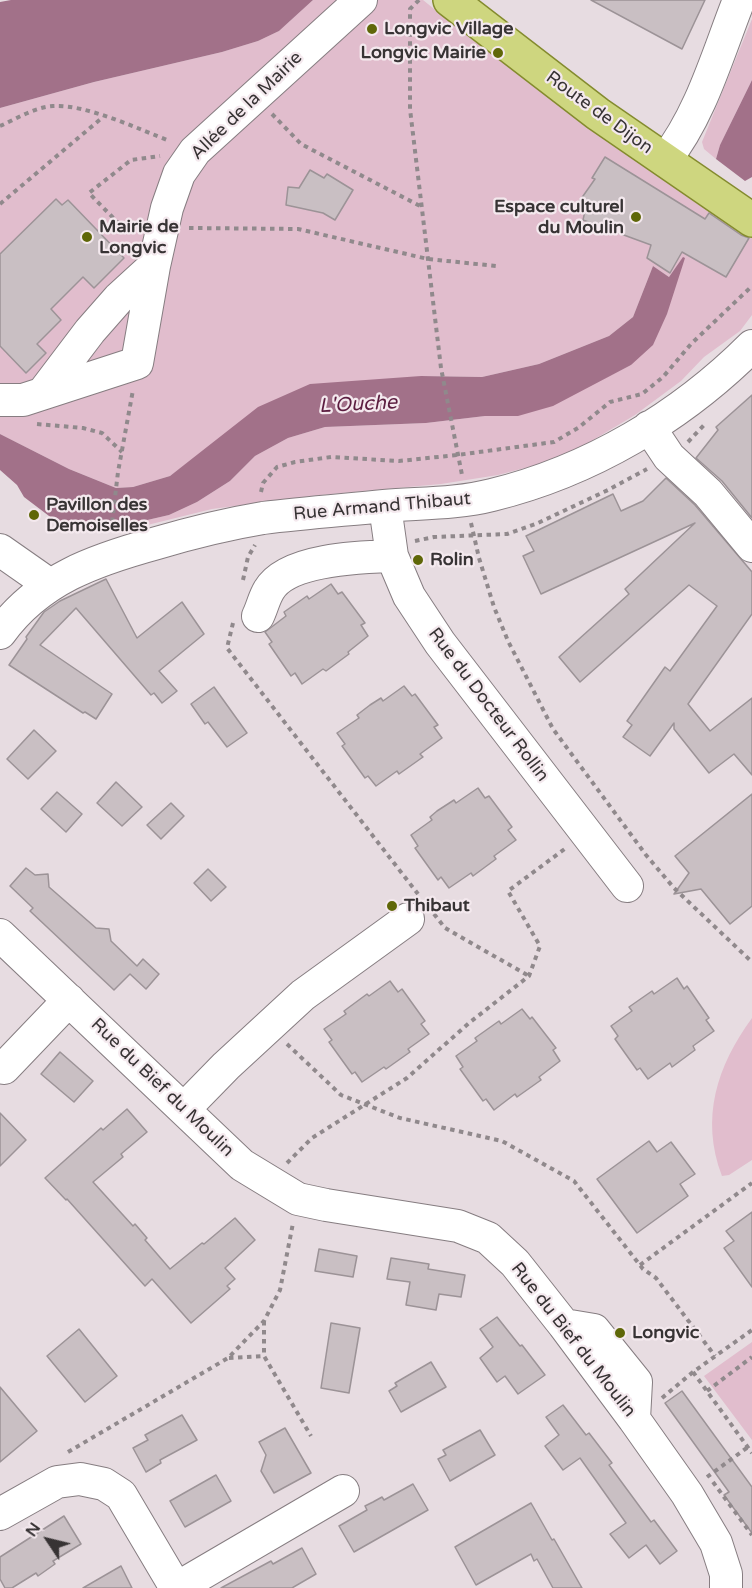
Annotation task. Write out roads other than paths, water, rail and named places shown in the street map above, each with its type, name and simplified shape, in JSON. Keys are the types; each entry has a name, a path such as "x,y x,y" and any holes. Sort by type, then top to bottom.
{"main road":[{"name":"Route de Dijon","path":"450,0 598,114 752,196"},
{"name":"Route de Dijon","path":"483,0 672,152 752,220"}],"street":[{"name":"Allée de la Mairie","path":"43,393 138,363 154,266 179,174 195,151 361,0"},
{"path":"672,152 701,96 739,0"},
{"path":"0,400 23,400 43,393 119,298 154,266"},
{"name":"Rue Armand Thibaut","path":"0,633 15,613 50,585 81,567 112,555 187,534 262,519 468,500 539,482 594,459 650,427 700,392 752,346"},
{"path":"650,427 669,457 708,493 752,546"},
{"name":"Rue du Docteur Rollin","path":"386,506 391,548 409,596 440,643 627,886"},
{"path":"247,615 284,574 328,561 391,548"},
{"path":"0,550 50,585"},
{"path":"184,1109 226,1066 303,995 420,909"},
{"name":"Rue du Bief du Moulin","path":"0,935 242,1165 297,1199 458,1226 488,1238 515,1263 564,1325 687,1494 716,1543 726,1574 726,1588"},
{"path":"4,1068 69,1000"},
{"path":"0,1514 57,1482 80,1479 104,1484 121,1495 176,1588 343,1491"}],"water":[{"path":"11,0 313,0 279,31 258,41 0,108 0,2"},
{"path":"752,80 752,177 745,181 716,159 720,145"},
{"name":"L'Ouche","path":"683,257 685,258 667,314 653,345 631,365 553,406 518,416 485,416 426,423 325,427 288,438 255,456 230,481 197,502 169,515 117,527 67,526 53,519 24,497 17,485 0,470 0,434 69,469 116,488 133,487 170,476 258,407 310,384 421,376 482,377 539,364 609,336 633,317 653,266 669,277"}],"place":[{"name":"Longvic Village","path":"372,29"},
{"name":"Longvic Mairie","path":"498,53"},
{"name":"Espace culturel du Moulin","path":"636,217"},
{"name":"Mairie de Longvic","path":"87,237"},
{"name":"Pavillon des Demoiselles","path":"34,515"},
{"name":"Rolin","path":"418,560"},
{"name":"Thibaut","path":"392,906"},
{"name":"Longvic","path":"620,1333"}]}
